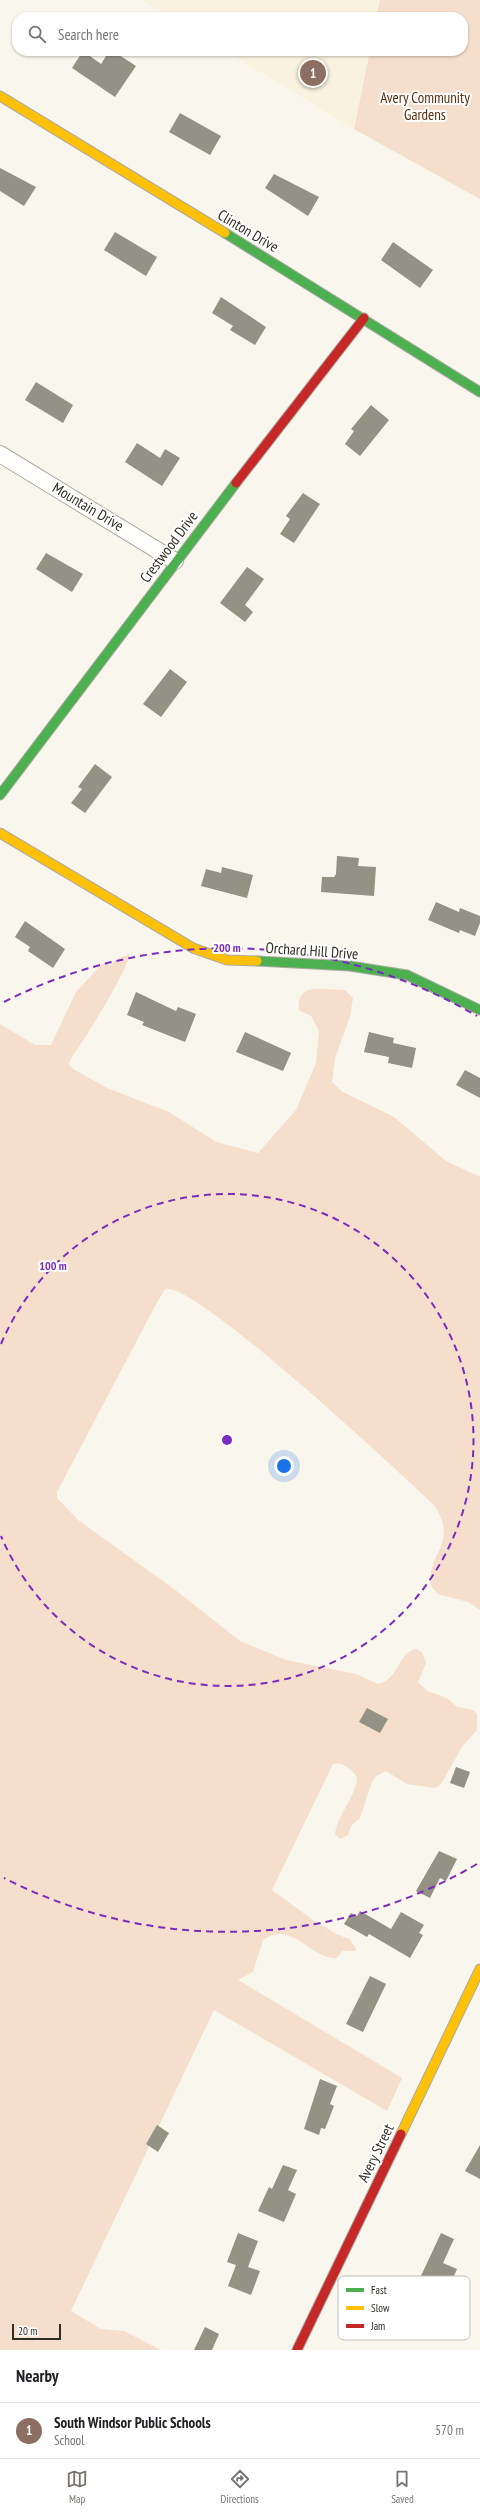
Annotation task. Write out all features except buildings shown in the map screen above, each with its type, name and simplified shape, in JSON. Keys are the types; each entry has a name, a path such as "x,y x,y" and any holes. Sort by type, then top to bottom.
{"street":[{"name":"Clinton Drive","path":"0,96 364,318 480,392"},
{"name":"Crestwood Drive","path":"0,795 175,561 364,318"},
{"name":"Mountain Drive","path":"0,454 175,561"},
{"name":"Orchard Hill Drive","path":"0,833 193,948 227,960 350,966 407,975 480,1010"},
{"name":"Avery Street","path":"298,2350 480,1969"}],"shaded area":[{"path":"142,0 380,0 377,12 162,12"},
{"path":"234,56 369,56 354,129"}],"green space":[{"name":"Avery Community Gardens","path":"380,0 480,0 480,199 354,129 369,56 468,56 468,12 377,12"},
{"path":"129,954 128,960 115,988 71,1058 69,1064 73,1069 107,1088 169,1112 216,1142 258,1153 296,1110 316,1063 319,1031 311,1016 299,1010 299,1001 302,994 314,989 345,990 353,998 350,1016 335,1058 332,1082 343,1092 394,1117 446,1161 480,1177 480,1610 468,1602 438,1594 431,1586 433,1564 443,1539 444,1529 441,1518 434,1505 343,1421 254,1345 214,1314 183,1294 165,1289 57,1492 57,1498 78,1520 174,1589 240,1641 286,1660 356,1674 378,1684 385,1681 395,1672 405,1655 410,1651 416,1649 422,1652 426,1663 418,1682 427,1691 447,1698 457,1707 473,1710 477,1714 477,1730 462,1747 441,1784 435,1788 407,1784 386,1771 375,1777 371,1784 360,1818 351,1826 348,1835 340,1839 335,1834 339,1820 356,1785 357,1778 347,1767 336,1763 333,1764 272,1890 313,1920 336,1934 349,1939 356,1948 355,1951 342,1951 337,1958 328,1957 319,1954 293,1937 283,1934 273,1935 263,1940 253,1972 238,1980 402,2078 387,2111 214,2010 71,2311 101,2329 124,2331 161,2350 0,2350 0,1024 35,1045 51,1045 76,992 102,964 111,965 119,958"}],"traffic: fast":[{"path":"225,233 480,392"},
{"path":"0,795 236,483"},
{"path":"257,961 350,966 407,975 480,1010"}],"traffic: slow":[{"path":"0,96 225,233"},
{"path":"0,833 193,948 227,960 257,961"},
{"path":"401,2134 480,1969"}],"traffic: jam":[{"path":"236,483 364,318"},
{"path":"297,2350 401,2134"}],"place":[{"name":"South Windsor Public Schools","path":"313,73"}]}
